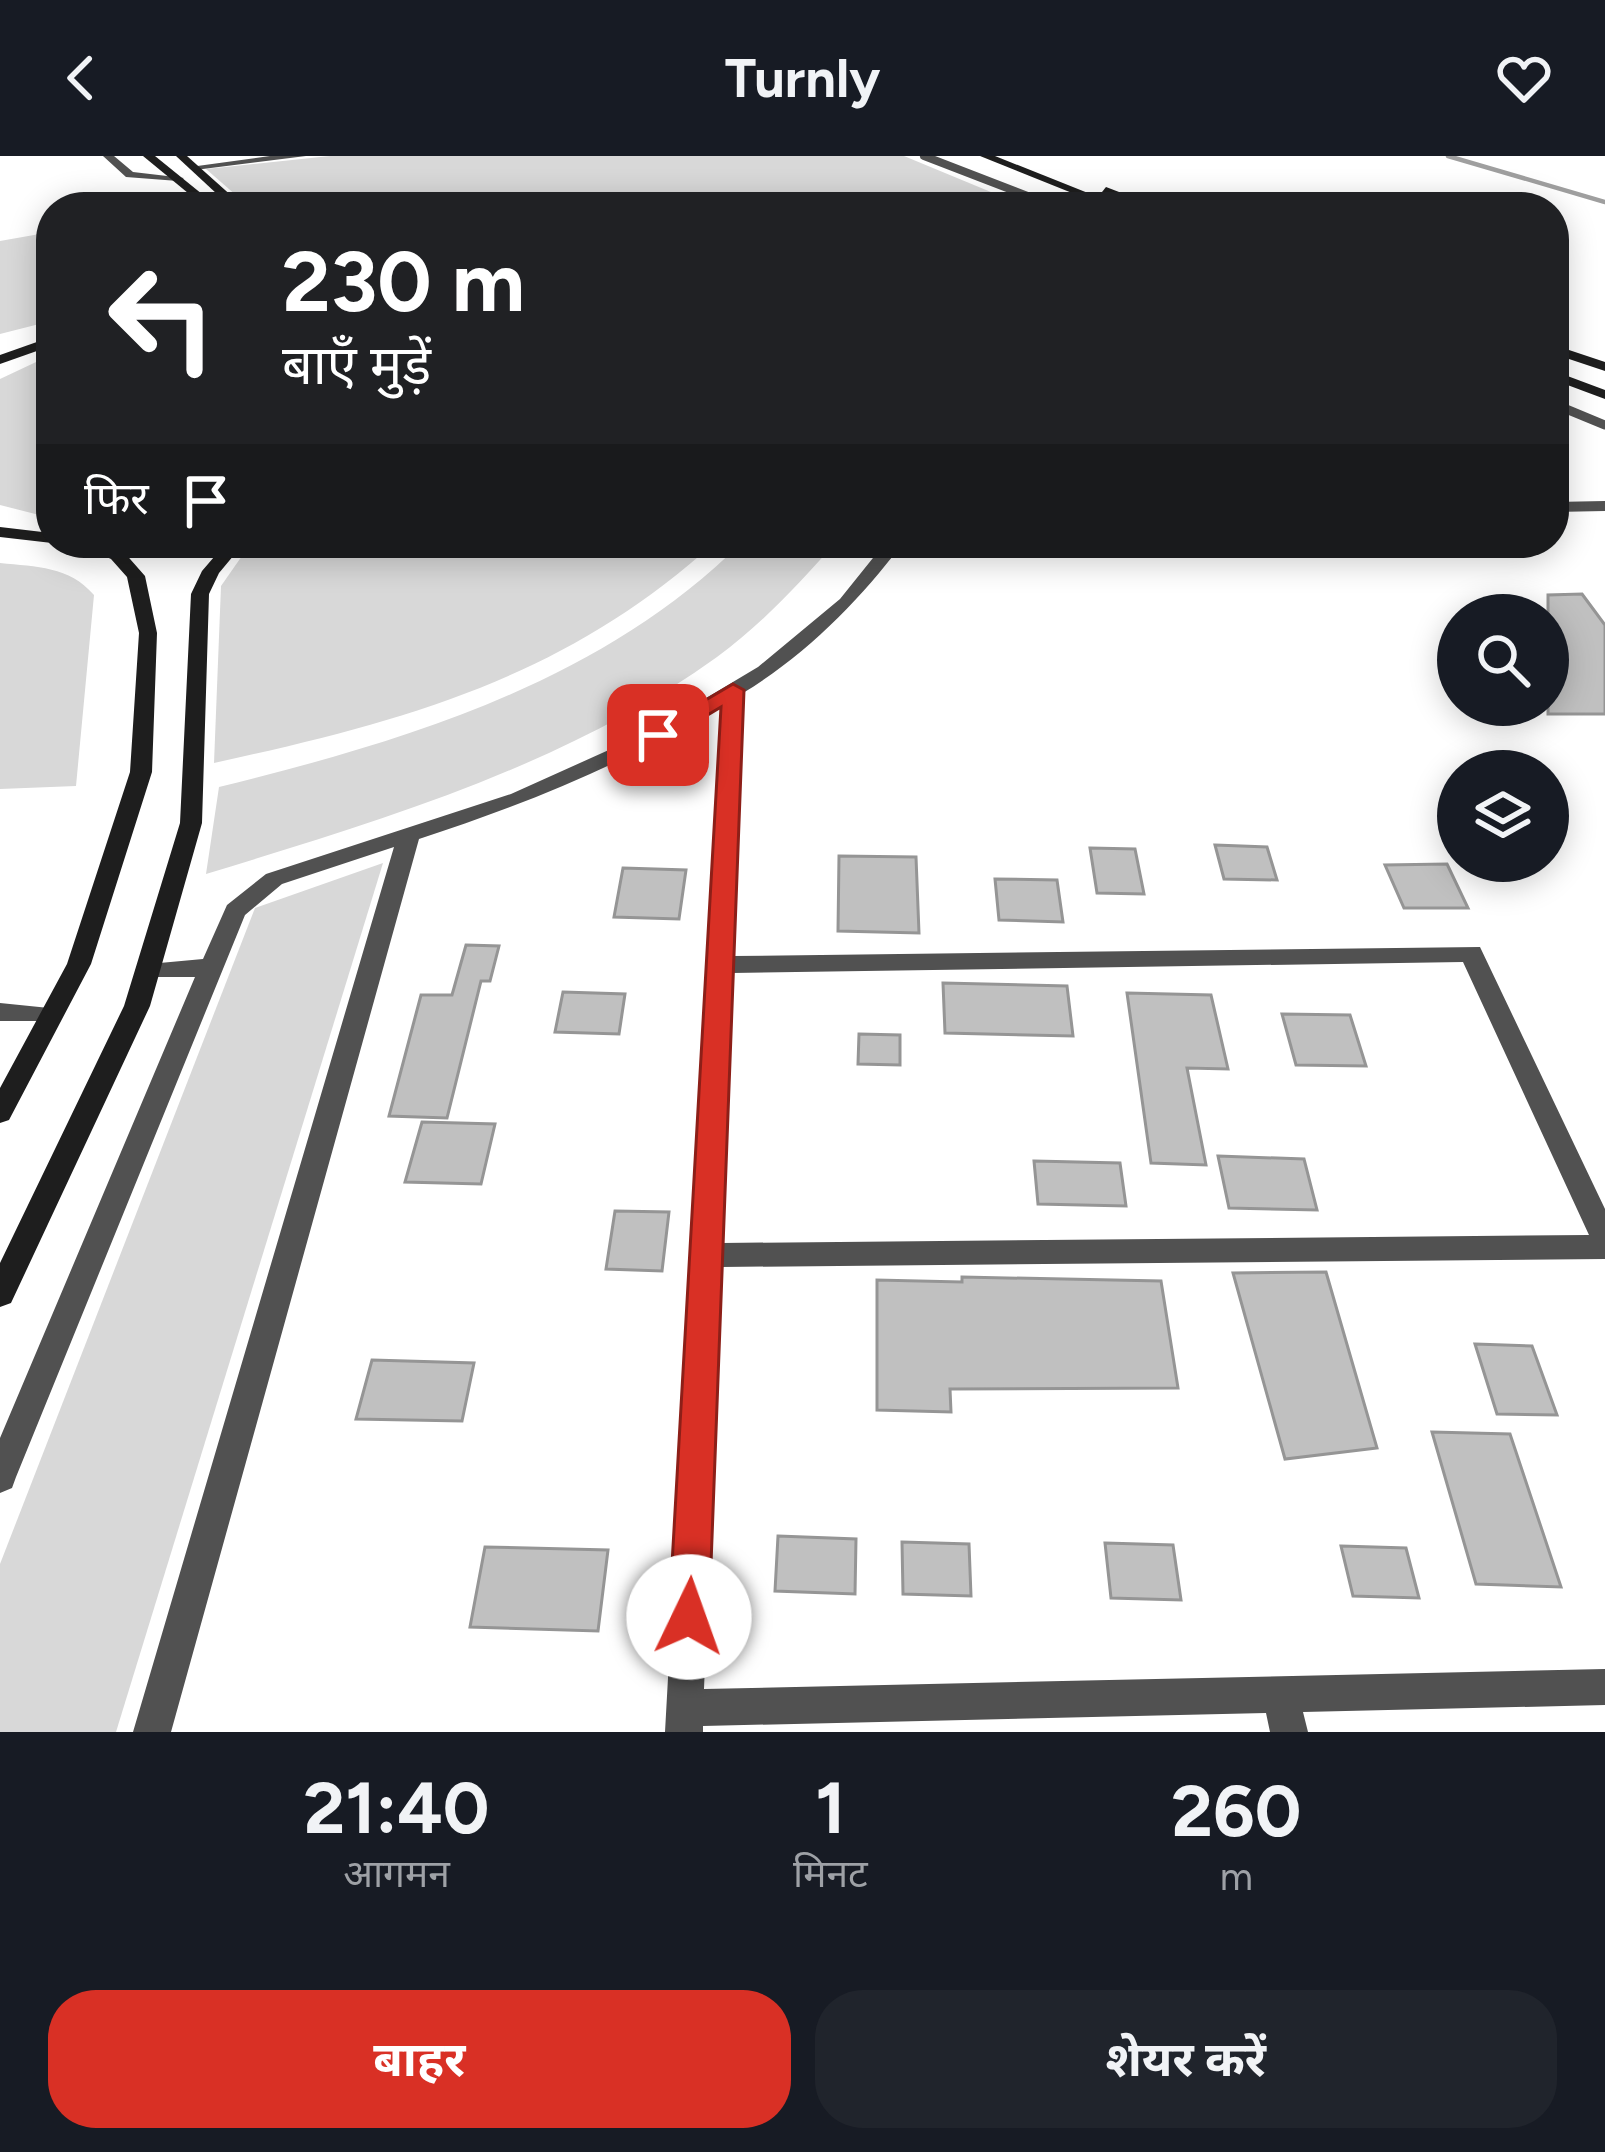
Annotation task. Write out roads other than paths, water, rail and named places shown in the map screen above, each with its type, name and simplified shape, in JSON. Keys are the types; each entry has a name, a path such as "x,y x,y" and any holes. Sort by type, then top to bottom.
{"street":[{"path":"108,156 130,175 178,178"},
{"path":"148,156 194,192"},
{"path":"181,156 222,192"},
{"path":"195,167 219,160 301,156"},
{"path":"986,156 1078,192"},
{"path":"1020,156 1111,192"},
{"path":"0,360 36,347"},
{"path":"1569,354 1605,367"},
{"path":"1569,381 1605,395"},
{"path":"1569,507 1605,506"},
{"path":"0,532 36,536"},
{"path":"0,1113 79,964 141,772 148,633 136,576 120,558"},
{"path":"0,1294 136,1006 147,971 191,823 200,594 222,558"},
{"path":"0,1478 235,911 274,879 519,799 658,735 765,671 846,604 882,558"},
{"path":"733,690 684,1720 1281,1695 1605,1688"},
{"path":"152,1732 409,835"},
{"path":"706,1255 1605,1243 1471,953 720,964"},
{"path":"147,971 212,967"},
{"path":"0,1012 50,1015"},
{"path":"1281,1695 1289,1732"}],"lane":[{"path":"924,156 1016,192"},
{"path":"1569,410 1605,424"}],"waterway":[{"path":"1448,156 1605,202"}]}
